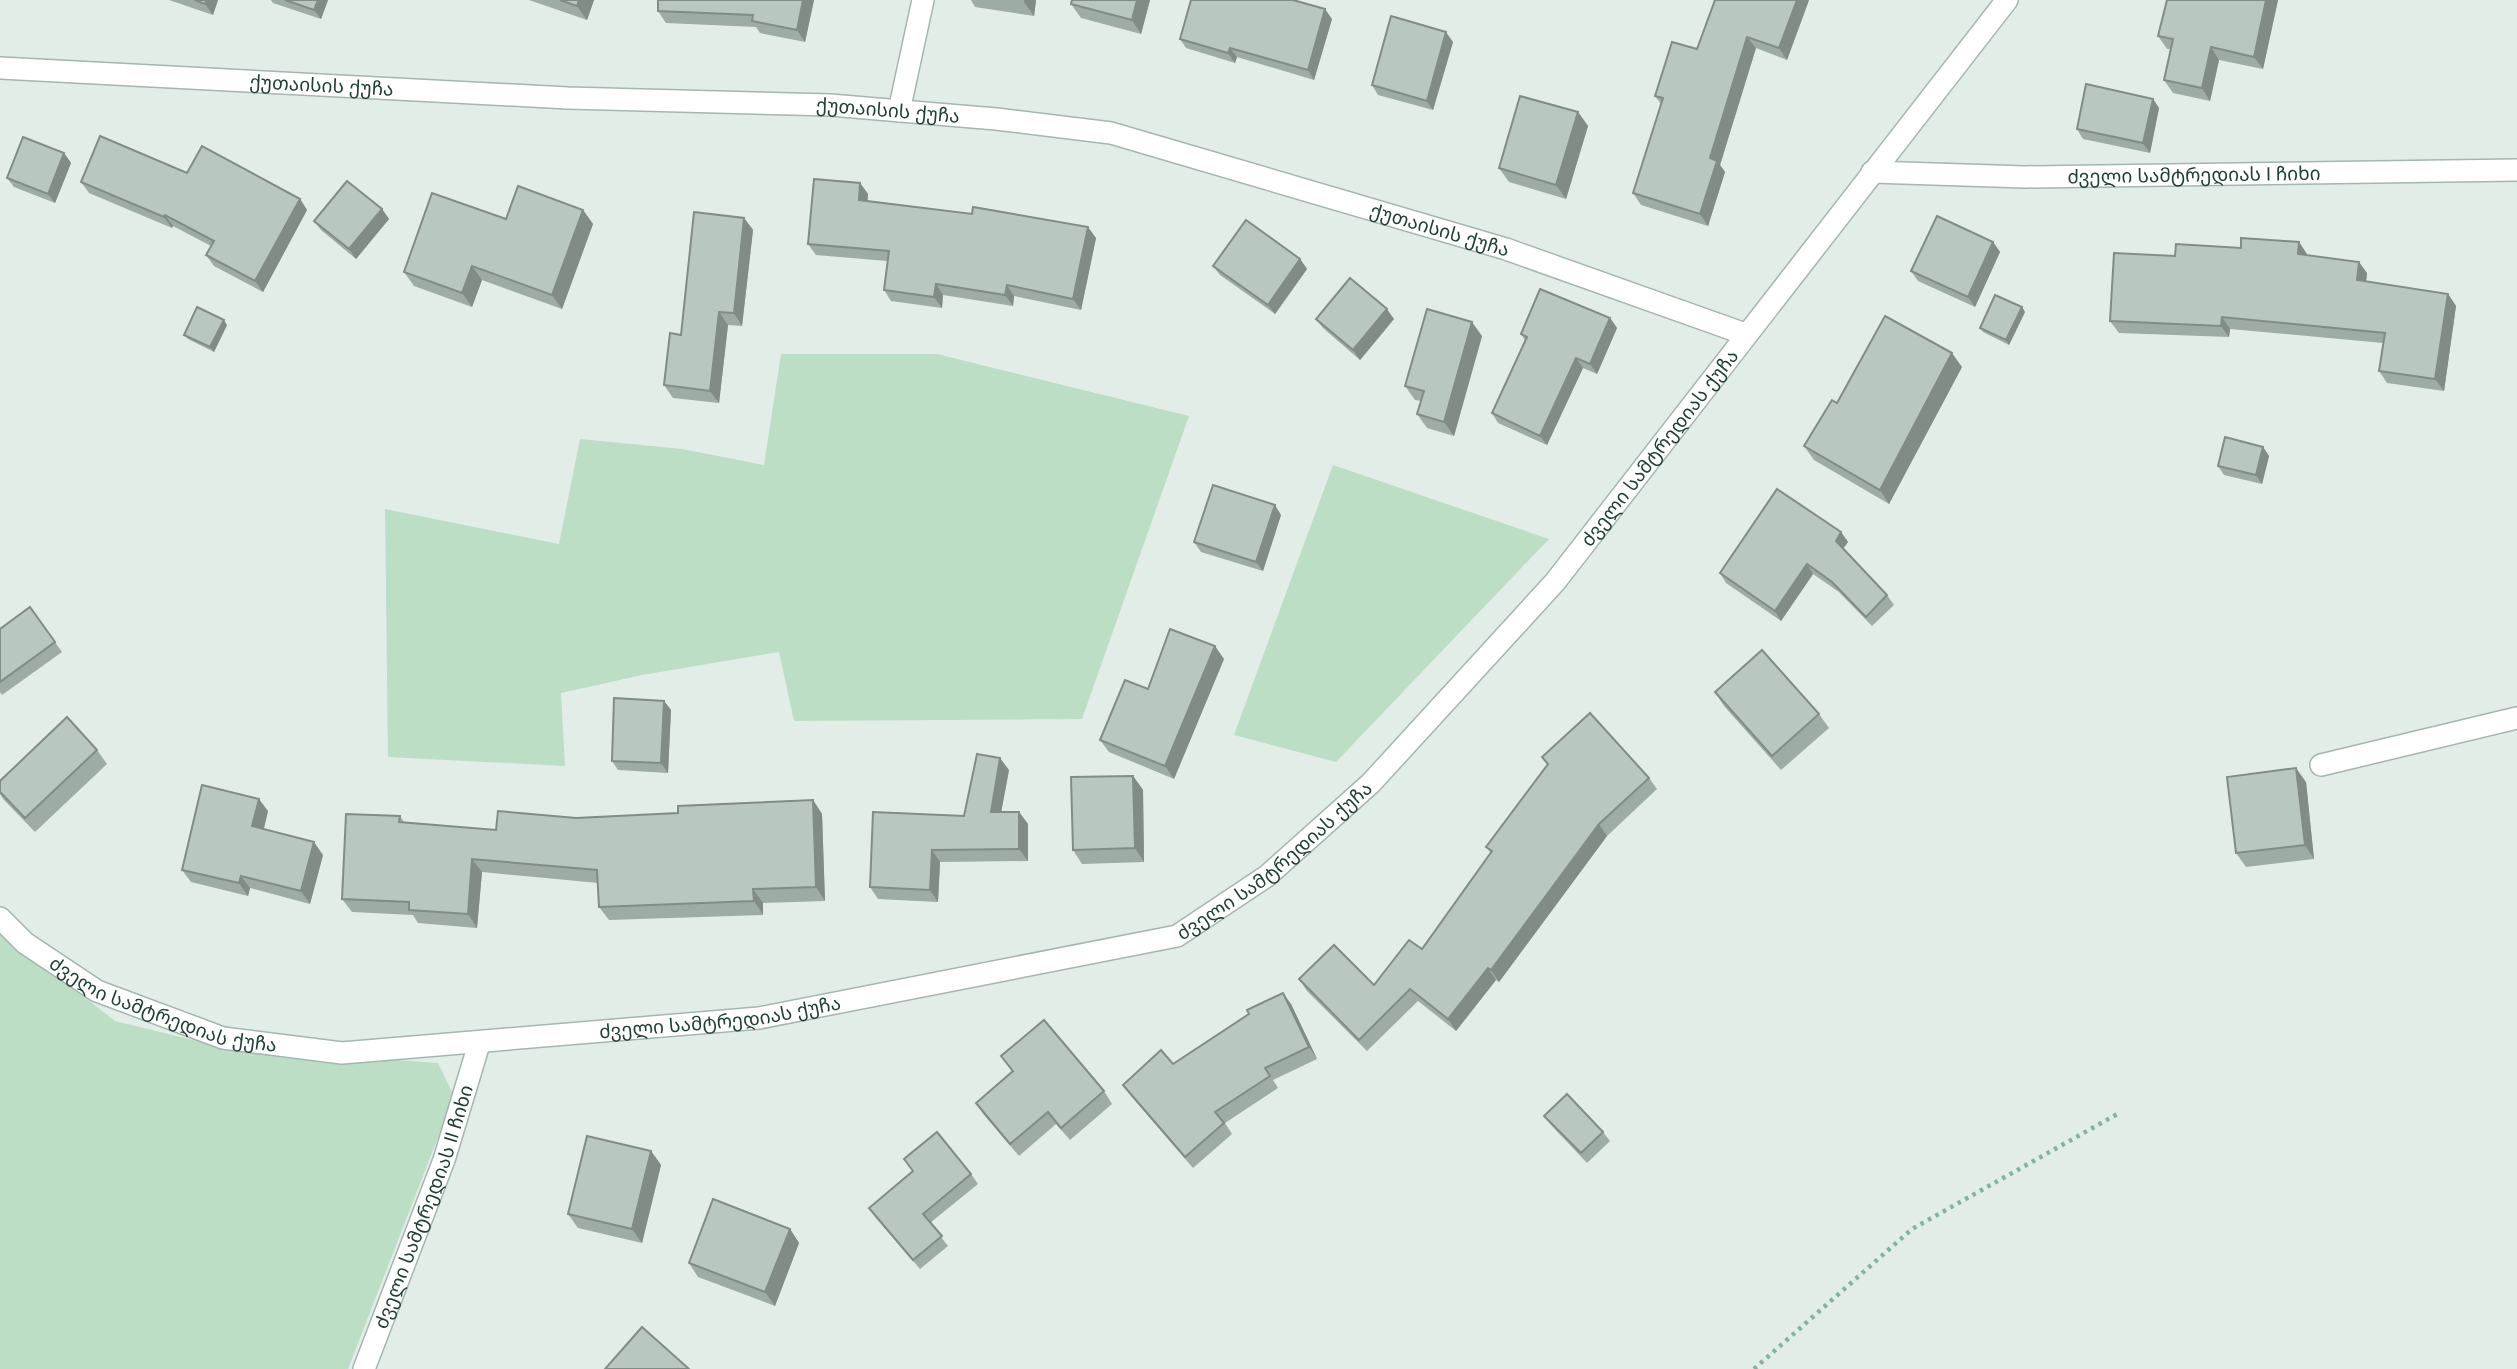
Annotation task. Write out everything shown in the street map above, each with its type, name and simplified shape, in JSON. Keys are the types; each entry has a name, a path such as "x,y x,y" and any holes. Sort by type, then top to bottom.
{"street":[{"path":"899,111 923,0"},
{"name":"ძველი სამტრედიას ქუჩა","path":"0,918 25,943 97,991 223,1038 342,1053 480,1044 759,1018 1177,936 1268,876 1371,783 1555,582 2007,0"},
{"name":"ქუთაისის ქუჩა","path":"0,68 568,98 830,105 1111,133 1506,249 1745,334"},
{"name":"ძველი სამტრედიას I ჩიხი","path":"1871,172 2025,177 2517,170"},
{"path":"2321,765 2517,718"},
{"name":"ძველი სამტრედიას II ჩიხი","path":"364,1369 444,1160 480,1044"}],"path":[{"path":"1754,1369 1912,1228 2122,1112"}],"green space":[{"path":"781,354 937,354 1189,416 1082,719 794,721 779,652 642,675 561,693 565,766 388,757 385,509 559,544 580,439 682,449 764,465"},
{"path":"1333,465 1549,539 1336,762 1234,735"},
{"path":"0,931 115,1021 222,1047 438,1063 454,1096 348,1369 0,1369"}],"building":[{"path":"285,0 318,0 314,10"},
{"path":"560,0 579,0 577,6"},
{"path":"658,0 803,0 797,30 752,21 753,15 658,11"},
{"path":"1072,0 1137,0 1132,20 1071,4"},
{"path":"1191,0 1293,0 1325,9 1308,70 1230,48 1228,53 1180,39"},
{"path":"1715,0 1797,0 1779,48 1747,37 1710,158 1717,161 1700,214 1633,193 1663,98 1655,96 1672,42 1697,49"},
{"path":"2167,0 2266,0 2254,57 2211,47 2202,88 2164,80 2173,39 2158,36"},
{"path":"1391,16 1446,32 1427,101 1372,85"},
{"path":"2086,84 2153,99 2143,143 2077,129"},
{"path":"1520,96 1578,112 1556,185 1499,168"},
{"path":"100,136 187,173 202,146 300,199 255,281 206,255 214,241 165,215 164,217 81,182"},
{"path":"23,137 64,153 48,194 7,178"},
{"path":"814,179 860,183 859,200 972,214 973,207 1088,227 1073,299 1007,285 1005,295 936,284 934,297 884,290 889,251 808,244"},
{"path":"347,181 382,209 349,249 314,221"},
{"path":"518,186 583,210 552,295 472,266 462,293 404,272 432,193 506,219"},
{"path":"694,212 744,218 734,313 719,312 710,391 664,385 670,333 681,335"},
{"path":"1937,216 1993,242 1968,297 1911,271"},
{"path":"1246,220 1300,259 1268,305 1213,266"},
{"path":"2241,238 2299,242 2298,254 2359,262 2357,280 2448,294 2435,379 2379,371 2385,333 2222,317 2221,326 2110,321 2114,253 2175,256 2176,244 2241,248"},
{"path":"1350,278 1387,309 1353,350 1316,319"},
{"path":"1540,289 1610,318 1590,364 1576,358 1540,436 1492,413 1527,337 1521,334"},
{"path":"1995,295 2022,307 2006,340 1980,328"},
{"path":"197,307 224,320 210,347 184,335"},
{"path":"1427,309 1472,322 1444,422 1417,414 1424,391 1405,386"},
{"path":"1885,316 1952,353 1880,490 1804,446 1832,400 1837,403"},
{"path":"2225,437 2263,447 2256,475 2218,466"},
{"path":"1213,485 1275,505 1256,562 1194,542"},
{"path":"1777,489 1841,532 1836,541 1887,595 1866,617 1832,582 1807,564 1775,611 1720,573"},
{"path":"30,607 55,642 0,682 0,629"},
{"path":"1170,629 1215,646 1165,766 1100,740 1125,680 1148,689"},
{"path":"1762,650 1819,714 1772,756 1715,692"},
{"path":"614,698 664,701 661,763 612,761"},
{"path":"1590,713 1649,778 1599,824 1491,970 1488,968 1448,1019 1410,989 1359,1040 1299,979 1334,945 1374,985 1409,940 1422,949 1492,851 1486,847 1548,764 1542,757"},
{"path":"67,717 97,750 25,818 0,792 0,781"},
{"path":"977,754 1000,758 991,812 1019,812 1019,849 932,850 930,890 870,887 873,812 964,816"},
{"path":"2296,768 2305,845 2236,853 2227,777"},
{"path":"1133,776 1135,848 1073,850 1071,777"},
{"path":"202,785 259,799 252,826 314,842 301,891 241,876 239,883 182,870"},
{"path":"813,800 816,887 753,889 754,901 599,907 597,870 472,859 468,914 409,910 409,902 342,899 346,814 400,816 399,822 496,830 498,811 576,818 678,813 678,806"},
{"path":"1283,993 1309,1047 1265,1068 1270,1076 1215,1112 1224,1123 1185,1157 1123,1085 1161,1050 1173,1064 1249,1014 1247,1010"},
{"path":"1044,1020 1104,1091 1061,1128 1048,1112 1010,1144 976,1103 1013,1071 1001,1056"},
{"path":"1567,1094 1603,1132 1581,1153 1544,1116"},
{"path":"937,1132 971,1174 923,1214 942,1236 913,1260 869,1208 913,1171 904,1159"},
{"path":"587,1136 651,1151 632,1229 568,1214"},
{"path":"713,1199 790,1229 765,1292 689,1263"},
{"path":"642,1327 689,1369 605,1369"}]}
